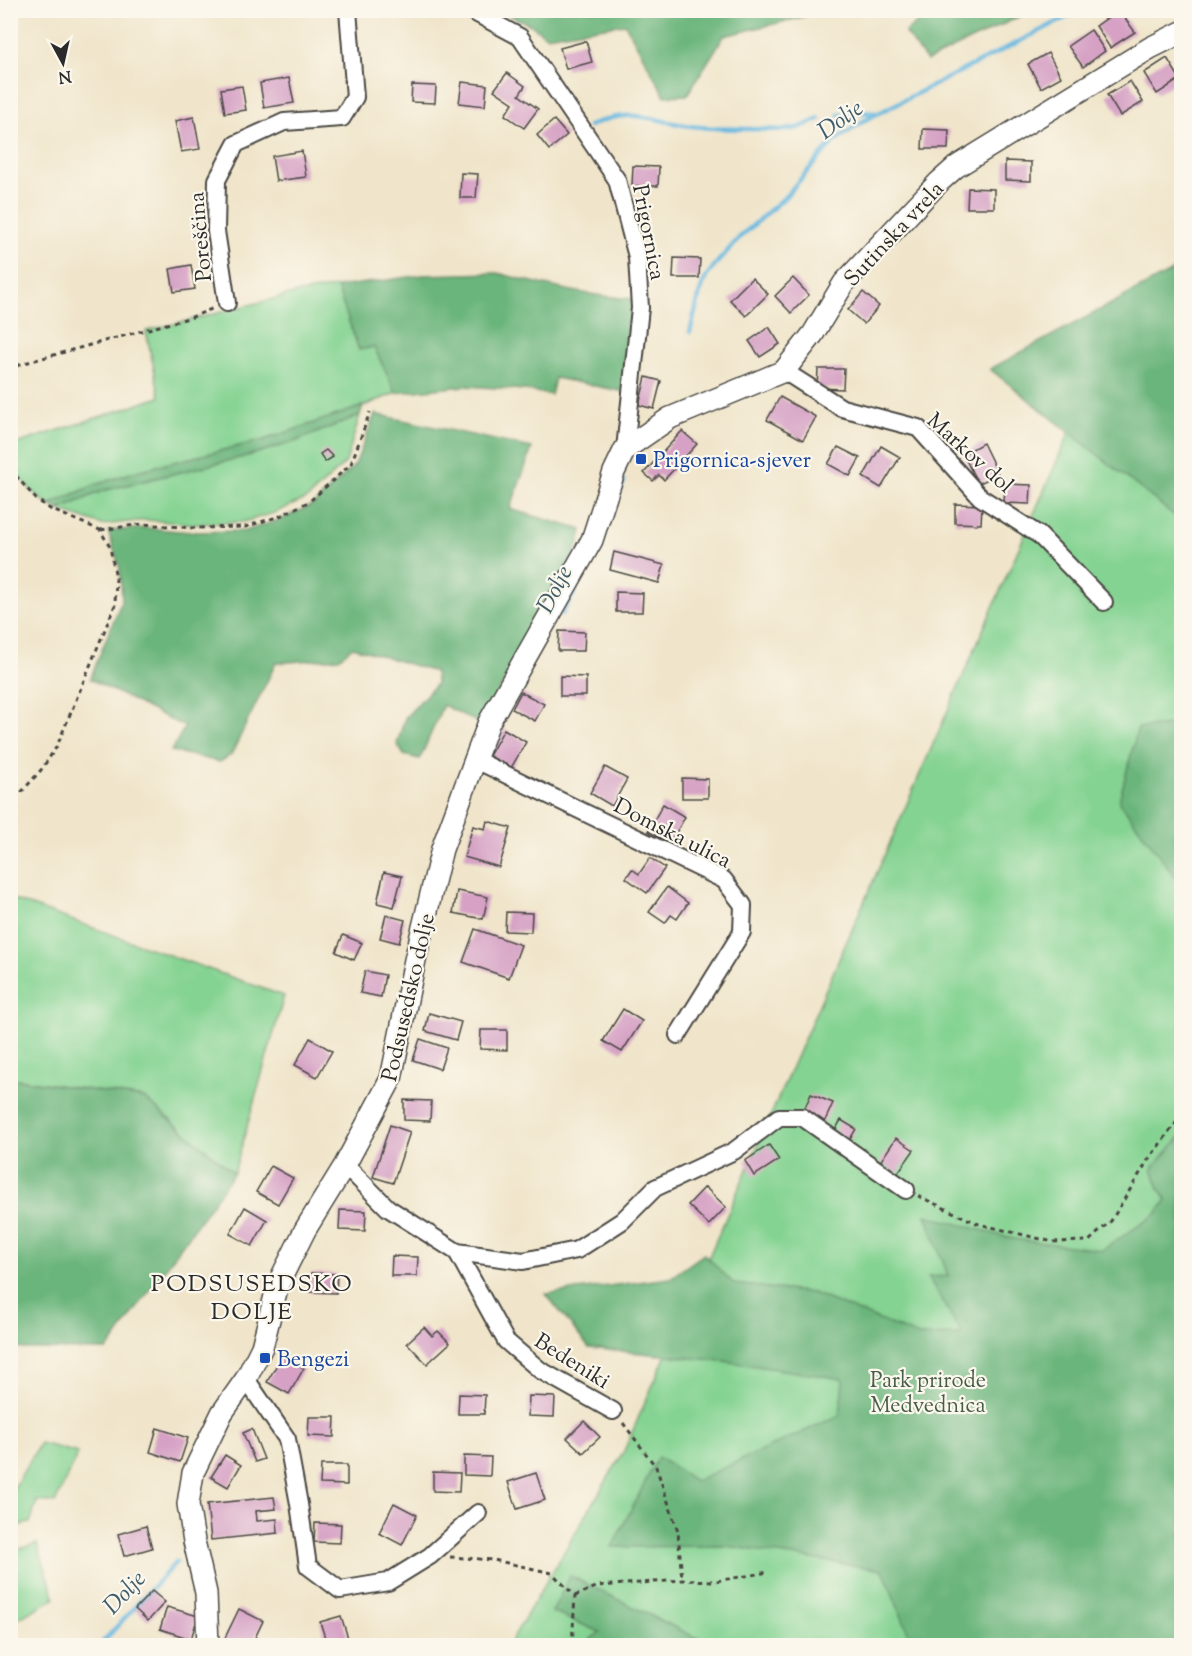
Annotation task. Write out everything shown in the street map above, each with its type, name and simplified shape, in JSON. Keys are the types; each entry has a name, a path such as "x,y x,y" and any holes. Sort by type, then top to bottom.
{"street":[{"name":"Poreščina","path":"227,303 216,231 216,180 236,144 284,122 342,118 355,97 348,10"},
{"name":"Prigornica","path":"470,10 520,37 617,180 637,257 640,308 625,449"},
{"name":"Sutinska vrela","path":"784,372 813,334 844,283 939,182 956,167 1150,48 1182,32"},
{"path":"625,449 670,418 784,372"},
{"name":"Markov dol","path":"784,372 842,408 918,428 980,497 1039,535 1104,602"},
{"name":"Podsusedsko dolje","path":"208,1646 206,1593 188,1504 193,1473 222,1413 246,1379 262,1347 278,1284 305,1230 345,1165 392,1079 415,960 442,849 474,759 489,722 592,540 614,472 625,449"},
{"name":"Domska ulica","path":"474,759 724,880 743,905 742,932 678,1035"},
{"path":"345,1165 388,1208 457,1252 523,1261 577,1250 622,1221 655,1188 734,1151 778,1117 802,1117 906,1190"},
{"name":"Bedeniki","path":"457,1252 506,1341 540,1370 613,1411"},
{"path":"246,1379 287,1439 308,1566 340,1590 388,1582 430,1556 478,1513"}],"path":[{"path":"10,371 21,364 192,317 227,303"},
{"path":"10,469 36,499 50,509 100,530 142,524 194,528 244,527 280,516 310,501 351,464 370,412"},
{"path":"10,805 57,746 115,605 116,578 110,547 100,530"},
{"path":"906,1190 979,1224 1053,1242 1089,1241 1111,1221 1148,1160 1182,1115"},
{"path":"613,1411 656,1467 678,1531 682,1580"},
{"path":"430,1556 494,1560 552,1573 575,1596 572,1646"},
{"path":"575,1596 598,1586 682,1580 716,1581 769,1572"}],"green space":[{"path":"500,11 822,11 724,36 687,95 665,96 625,24 546,36 531,25"},
{"path":"930,11 1031,11 927,61 905,33"},
{"path":"1181,266 1181,521 990,369"},
{"path":"497,273 583,293 636,299 626,392 555,378 551,395 525,390 465,386 396,393 374,347 359,350 337,287 423,275"},
{"path":"337,287 359,350 374,347 396,393 346,413 264,440 137,471 95,485 49,505 16,473 11,460 10,446 160,397 146,331 297,293"},
{"name":"Park prirode Medvednica","path":"1181,328 1181,1645 508,1646 623,1453 1081,406"},
{"path":"363,406 360,415 294,442 247,456 102,491 59,510 49,505 95,485 137,471 264,440"},
{"path":"375,414 532,448 510,509 582,530 578,546 481,724 443,705 420,759 404,755 397,744 405,718 436,684 435,672 353,647 339,658 276,663 231,755 220,762 171,751 185,727 90,679 122,600 120,569 108,531 145,528 191,532 245,531 282,519 314,504 355,465"},
{"path":"360,415 346,462 308,498 274,513 243,522 195,524 146,520 102,525 59,510 102,491 247,456 294,442"},
{"path":"1182,724 1181,885 1119,801 1138,728"},
{"path":"12,899 284,996 234,1173 144,1098 11,1078 10,904"},
{"path":"15,1079 144,1098 234,1173 107,1350 23,1349 11,1346 10,1082"},
{"path":"1181,1136 1181,1645 913,1645 883,1570 727,1546 612,1547 658,1457 695,1481 840,1415 843,1379 723,1361 589,1348 546,1294 670,1278 704,1254 734,1284 813,1293 919,1336 962,1335 928,1277 948,1276 926,1215 1014,1239 1102,1250 1156,1214 1167,1200 1159,1189 1152,1169"},
{"path":"40,1443 78,1453 55,1503 37,1501 30,1523 11,1527 11,1493"},
{"path":"37,1544 55,1598 11,1623 11,1551"},
{"path":"570,1576 711,1645 583,1645 600,1632 552,1612"}],"building":[{"path":"1119,10 1135,32 1110,48 1096,26"},
{"path":"1091,30 1105,51 1083,67 1068,46"},
{"path":"586,41 592,62 566,69 560,48"},
{"path":"1048,53 1061,77 1041,88 1028,64"},
{"path":"1167,58 1180,79 1157,94 1144,73"},
{"path":"507,73 525,86 519,95 538,109 524,128 505,115 513,103 494,90"},
{"path":"289,78 294,103 264,108 260,83"},
{"path":"1130,81 1143,102 1120,116 1107,95"},
{"path":"462,82 487,85 485,106 459,103"},
{"path":"412,85 436,86 435,103 411,102"},
{"path":"242,86 246,110 225,113 221,89"},
{"path":"194,117 200,149 181,152 175,121"},
{"path":"554,120 567,135 549,150 537,135"},
{"path":"923,129 949,130 948,149 922,149"},
{"path":"302,151 306,177 276,181 272,156"},
{"path":"1005,161 1031,162 1031,181 1005,180"},
{"path":"633,166 659,167 658,186 632,186"},
{"path":"461,173 478,174 476,198 460,198"},
{"path":"968,188 994,189 994,208 967,208"},
{"path":"674,258 700,259 699,278 673,278"},
{"path":"191,265 195,289 174,292 170,269"},
{"path":"752,278 768,294 746,316 730,300"},
{"path":"793,278 809,295 791,313 775,296"},
{"path":"863,292 879,306 864,324 848,310"},
{"path":"769,327 780,344 760,357 749,341"},
{"path":"818,369 844,369 843,389 817,388"},
{"path":"646,377 661,381 654,409 639,405"},
{"path":"780,397 816,417 803,440 767,420"},
{"path":"682,431 697,444 664,480 659,475 653,481 644,473"},
{"path":"983,443 998,474 978,484 963,454"},
{"path":"881,446 900,457 881,488 863,477"},
{"path":"838,447 860,458 850,476 828,464"},
{"path":"326,450 333,457 325,462 320,454"},
{"path":"1005,484 1031,485 1030,504 1004,503"},
{"path":"955,504 982,505 981,524 955,523"},
{"path":"614,552 664,565 659,583 610,570"},
{"path":"616,592 643,593 642,612 616,612"},
{"path":"559,631 585,632 584,651 558,651"},
{"path":"560,676 586,677 586,696 560,696"},
{"path":"521,692 544,704 535,721 512,709"},
{"path":"504,729 526,742 511,768 489,756"},
{"path":"605,767 627,779 612,806 590,793"},
{"path":"682,778 708,779 708,798 682,798"},
{"path":"663,804 685,817 670,843 648,831"},
{"path":"487,821 511,828 499,867 464,857 473,826 485,829"},
{"path":"650,858 665,868 647,893 626,878 632,869 639,874"},
{"path":"384,872 402,876 394,907 377,903"},
{"path":"667,887 688,903 677,919 671,915 665,923 649,912"},
{"path":"457,891 488,897 483,919 453,913"},
{"path":"506,912 532,913 531,932 505,931"},
{"path":"386,915 405,920 399,943 380,938"},
{"path":"475,929 521,945 509,978 463,962"},
{"path":"343,935 362,943 354,960 336,952"},
{"path":"365,971 385,975 381,997 360,993"},
{"path":"623,1009 642,1021 622,1052 603,1041"},
{"path":"429,1013 461,1022 456,1040 425,1031"},
{"path":"481,1030 507,1030 507,1050 480,1049"},
{"path":"310,1038 332,1051 317,1077 295,1065"},
{"path":"420,1039 447,1048 440,1069 413,1060"},
{"path":"811,1094 833,1103 824,1123 802,1114"},
{"path":"404,1100 431,1101 430,1121 404,1120"},
{"path":"841,1120 856,1129 849,1141 834,1132"},
{"path":"390,1125 410,1132 393,1183 373,1177"},
{"path":"896,1138 914,1150 897,1174 880,1162"},
{"path":"769,1145 779,1160 754,1176 745,1161"},
{"path":"271,1166 293,1178 278,1204 256,1192"},
{"path":"705,1187 726,1207 709,1225 688,1205"},
{"path":"245,1207 267,1220 252,1246 230,1234"},
{"path":"340,1210 366,1211 365,1231 339,1230"},
{"path":"392,1256 418,1257 417,1276 391,1276"},
{"path":"311,1273 337,1274 336,1293 310,1292"},
{"path":"424,1327 432,1336 438,1331 450,1343 427,1364 407,1343"},
{"path":"282,1356 304,1368 289,1394 267,1382"},
{"path":"459,1394 485,1395 484,1414 458,1414"},
{"path":"529,1396 555,1397 554,1417 528,1416"},
{"path":"309,1417 335,1417 334,1437 308,1436"},
{"path":"584,1421 600,1437 583,1453 567,1438"},
{"path":"157,1428 188,1438 180,1462 150,1452"},
{"path":"252,1429 264,1459 255,1462 243,1433"},
{"path":"225,1455 241,1465 228,1487 211,1477"},
{"path":"464,1456 491,1457 490,1476 464,1475"},
{"path":"321,1465 347,1465 347,1485 320,1484"},
{"path":"433,1472 460,1473 459,1492 433,1491"},
{"path":"536,1473 545,1500 517,1509 508,1482"},
{"path":"274,1497 276,1509 256,1511 257,1521 277,1519 278,1533 211,1540 207,1504"},
{"path":"394,1503 417,1515 402,1545 379,1533"},
{"path":"315,1523 341,1524 340,1543 314,1542"},
{"path":"146,1526 152,1548 124,1556 118,1534"},
{"path":"152,1591 165,1602 148,1621 135,1609"},
{"path":"167,1607 198,1616 191,1639 160,1629"},
{"path":"239,1609 263,1621 251,1646 221,1646"},
{"path":"341,1616 348,1638 327,1644 320,1622"},
{"path":"144,1638 186,1644 186,1646 143,1646"}],"waterway":[{"name":"Dolje","path":"690,332 700,292 706,277 715,265 740,237 784,198 833,142 865,120 1081,10"},
{"path":"838,115 857,112 877,113"},
{"path":"589,126 620,116 633,116 701,127 784,130 798,128 819,119"},
{"name":"Dolje","path":"614,505 624,481"},
{"name":"Dolje","path":"562,614 576,590"},
{"name":"Dolje","path":"99,1646 176,1562"}],"place":[{"name":"Prigornica-sjever","path":"641,459"},
{"name":"Bengezi","path":"265,1358"}],"district":[{"name":"PODSUSEDSKO DOLJE","path":"252,1297"}]}
